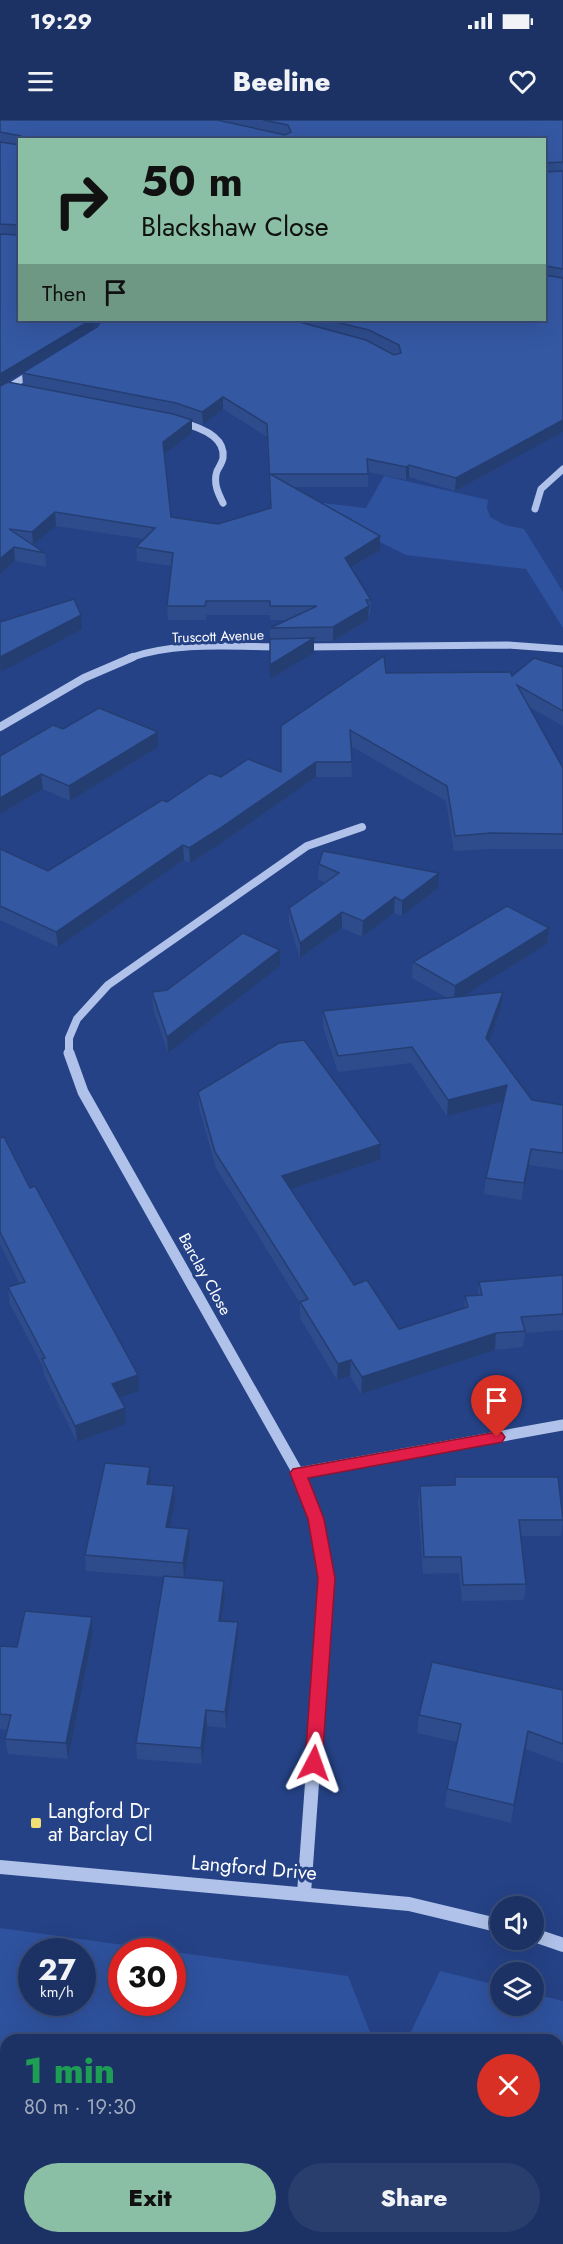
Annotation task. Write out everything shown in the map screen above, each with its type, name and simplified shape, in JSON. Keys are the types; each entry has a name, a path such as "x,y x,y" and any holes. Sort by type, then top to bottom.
{"street":[{"path":"0,393 41,368"},
{"path":"8,388 19,391"},
{"path":"175,421 198,428 213,436 222,446 223,460 216,475 216,484 223,503"},
{"path":"535,509 541,489 563,469"},
{"name":"Truscott Avenue","path":"0,727 91,675 140,654 206,648 508,645 563,649"},
{"name":"Barclay Close","path":"304,1893 327,1578 316,1519 298,1473 83,1092 69,1060 68,1035 85,1007 108,985 307,846 362,827"},
{"path":"298,1473 563,1425"},
{"name":"Langford Drive","path":"0,1867 409,1904 490,1923"},
{"path":"544,1938 563,1945"}],"shaded area":[{"path":"384,476 488,500 487,508 490,517 505,525 524,529 563,592 563,628 526,569 406,555 310,507 270,504 270,497 366,508"},
{"path":"0,1928 72,1938 18,1938 18,2016 96,2016 96,1941 108,1943 108,2016 186,2016 186,1954 348,1976 371,2034 0,2034"},
{"path":"440,1971 490,1983 490,2016 544,2016 544,1996 563,2001 563,2034 410,2034"}],"building":[{"path":"0,120 217,120 285,135 291,132 288,125 263,120 563,120 563,162 546,163 546,138 22,138 0,132"},
{"path":"0,142 18,145 18,225 0,224"},
{"path":"563,171 563,269 546,266 546,172"},
{"path":"0,234 18,235 18,321 89,321 0,374"},
{"path":"546,275 563,278 563,420 456,478 409,465 406,467 367,459 368,474 270,474 380,536 345,558 371,600 366,600 369,606 333,627 270,628 317,606 270,606 270,601 206,601 205,606 167,606 173,553 136,547 155,528 55,512 32,532 9,529 45,553 14,547 0,559 0,386 8,382 173,414 192,420 163,442 171,517 218,524 271,508 267,424 223,397 202,412 176,403 22,373 97,327 101,321 296,321 366,340 394,355 401,353 399,345 369,330 332,321 546,321"},
{"path":"74,599 81,615 0,657 0,622"},
{"path":"314,638 270,665 270,639"},
{"path":"384,656 386,673 510,672 512,676 534,658 563,667 563,711 517,685 563,768 563,834 491,833 455,836 447,786 350,730 352,762 316,762 189,848 183,845 56,932 0,906 0,849 48,871 162,800 167,802 210,773 221,777 248,759 281,772 281,726"},
{"path":"99,708 158,732 69,786 41,774 0,798 0,756 53,725 63,729"},
{"path":"323,851 439,873 402,901 395,897 363,921 342,912 300,943 289,908 339,873 319,864"},
{"path":"507,906 549,928 455,986 413,962"},
{"path":"243,933 280,950 167,1037 152,992 167,990"},
{"path":"503,992 486,1038 532,1100 563,1105 563,1153 531,1149 524,1183 486,1178 507,1085 448,1100 412,1047 338,1056 323,1011"},
{"path":"304,1040 381,1144 282,1176 354,1285 367,1280 399,1329 468,1307 465,1296 482,1295 479,1282 563,1275 563,1314 521,1317 525,1331 496,1333 362,1377 351,1360 338,1364 300,1302 308,1299 215,1152 198,1092 279,1043"},
{"path":"4,1137 30,1188 35,1186 138,1375 112,1384 125,1408 75,1426 42,1359 45,1358 8,1287 25,1282 0,1232 0,1138"},
{"path":"105,1463 150,1467 147,1484 174,1486 166,1527 189,1529 183,1563 85,1555"},
{"path":"455,1477 558,1477 563,1520 519,1520 526,1584 463,1585 461,1557 424,1557 420,1486 455,1485"},
{"path":"164,1576 224,1581 219,1621 238,1622 225,1712 206,1710 201,1748 136,1743"},
{"path":"25,1611 92,1617 66,1743 5,1739 11,1715 0,1714 0,1646 17,1647"},
{"path":"432,1662 563,1690 563,1744 528,1731 514,1805 447,1789 461,1724 419,1715"}],"place":[{"name":"Langford Dr at Barclay Cl","path":"36,1823"}],"route":[{"path":"314,1763 327,1578 316,1519 298,1473 497,1437"}]}
